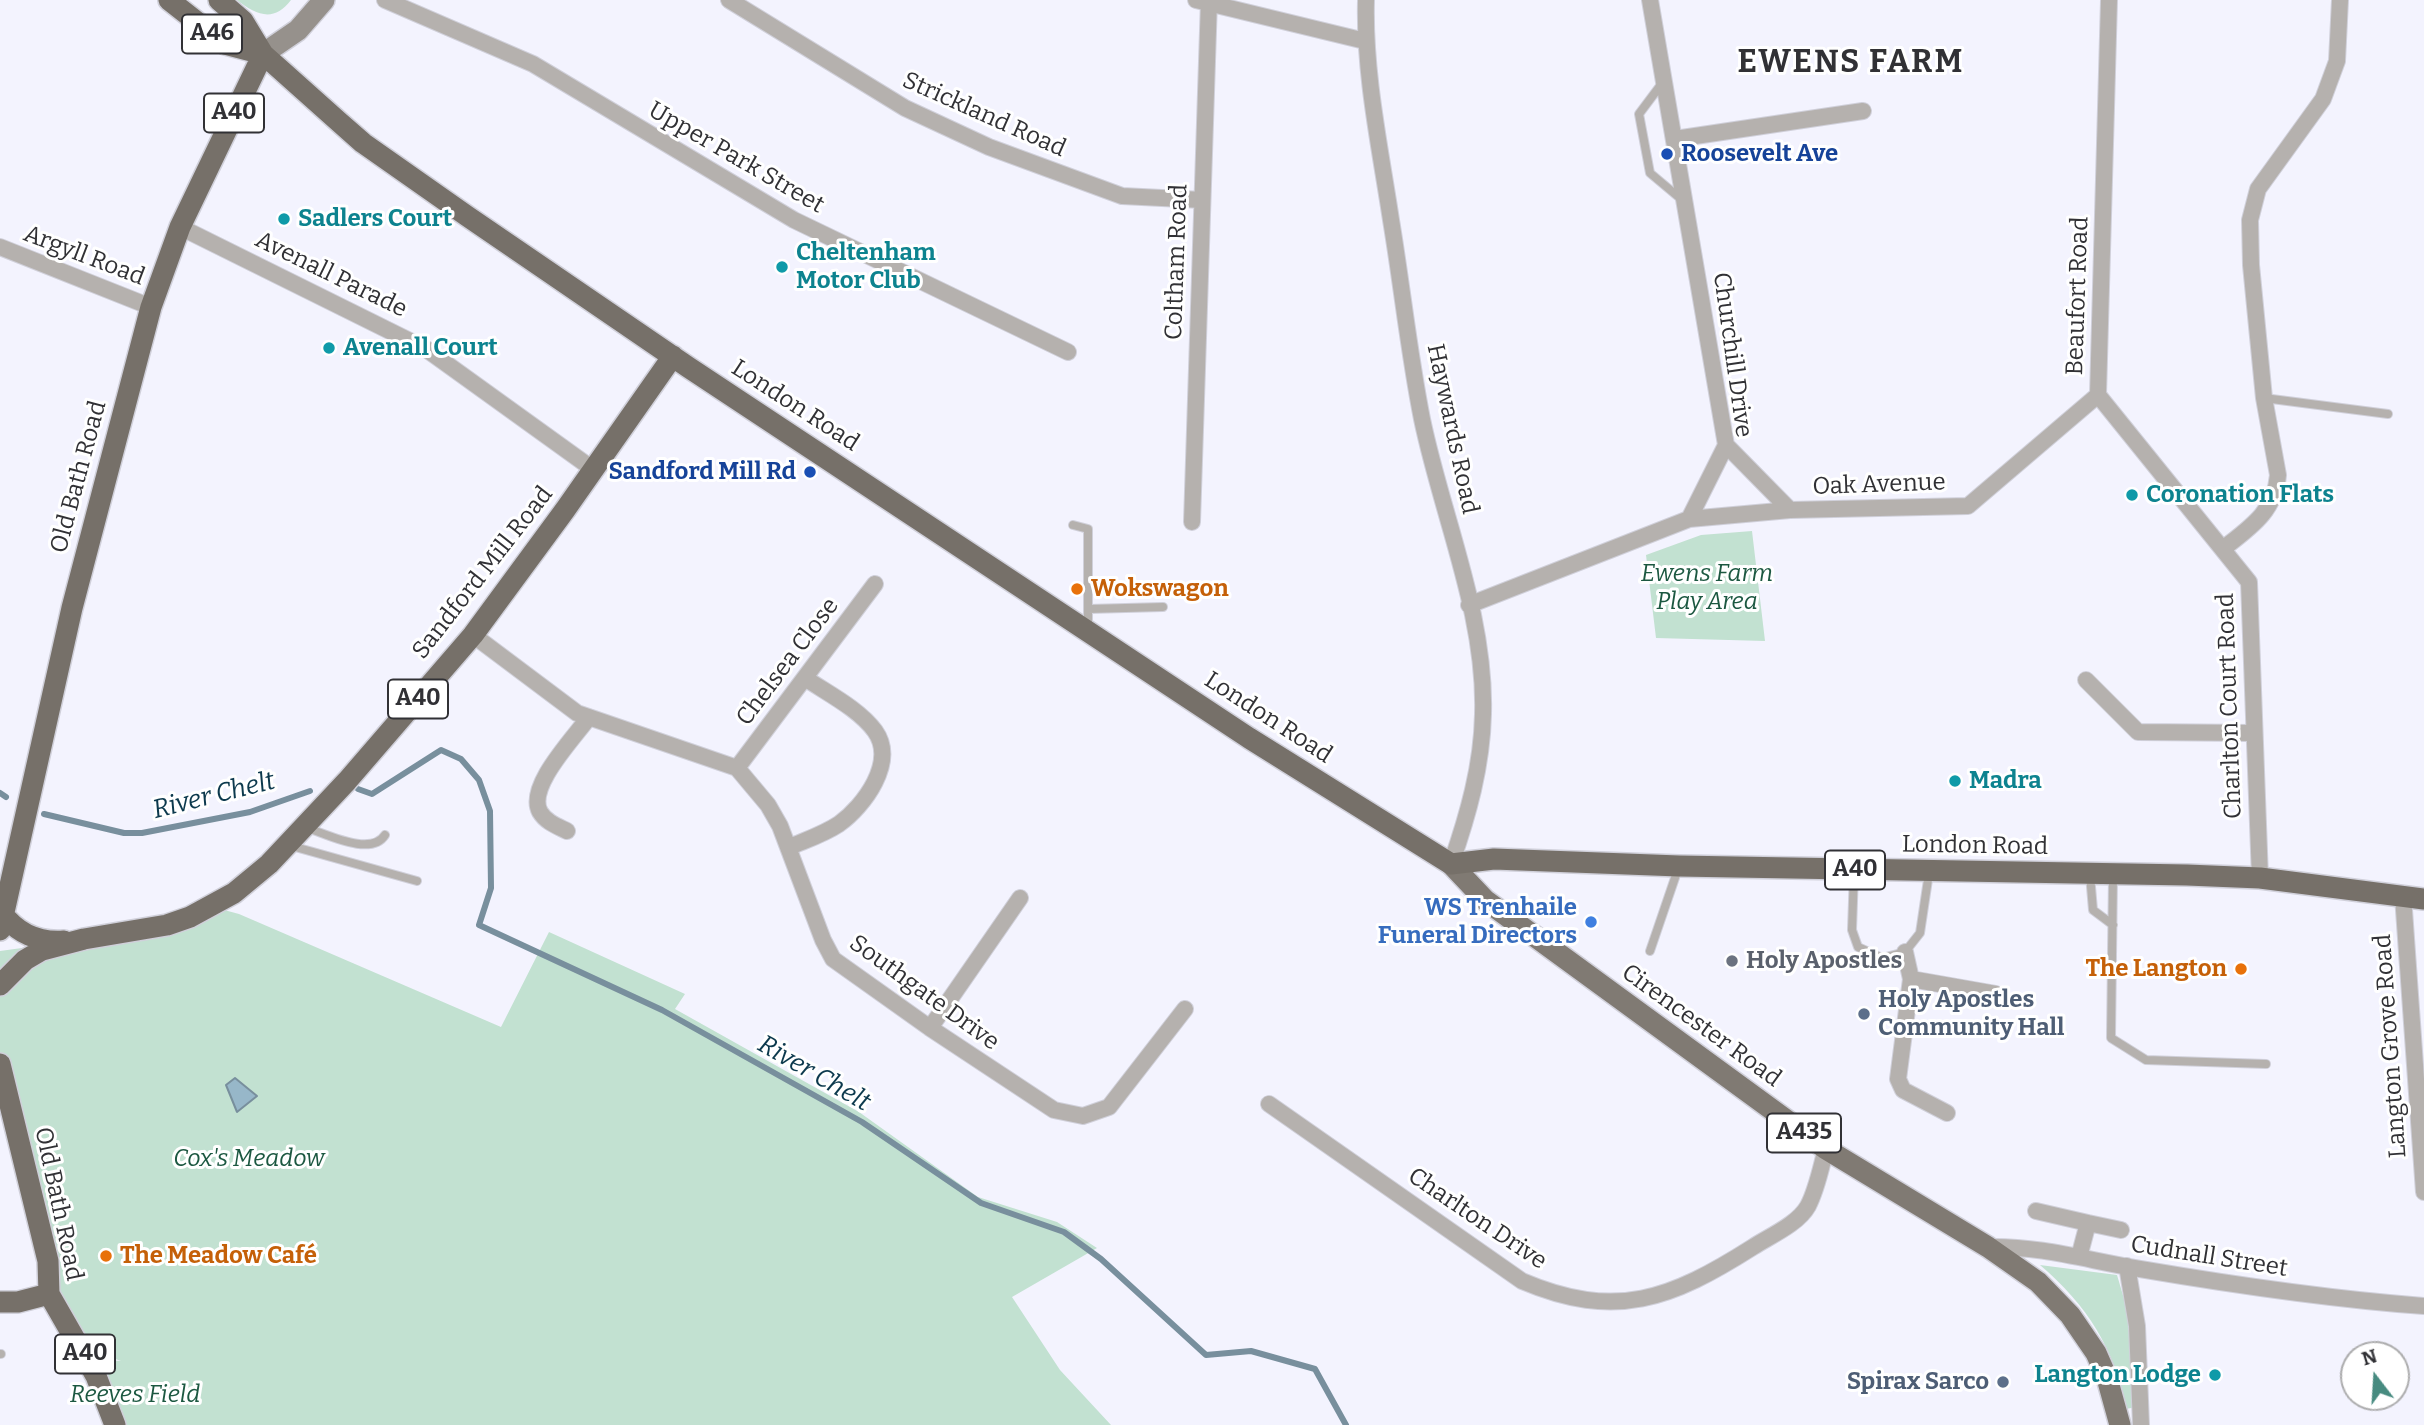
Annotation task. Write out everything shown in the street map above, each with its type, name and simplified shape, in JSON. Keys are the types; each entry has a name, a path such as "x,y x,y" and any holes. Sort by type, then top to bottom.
{"highway":[{"name":"London Road","path":"169,0 225,44 263,54"},
{"name":"London Road","path":"219,0 243,20 263,54 363,143 673,356 1088,632 1260,745 1451,864 1494,859 1679,866 2260,878 2413,898"},
{"name":"Old Bath Road","path":"1,919 72,608 151,307 180,227 263,54"},
{"name":"Sandford Mill Road","path":"0,985 25,960 42,950 84,939 167,925 212,907 253,879 304,827 473,635 594,470 673,356"},
{"name":"A40","path":"1,919 29,936 54,941 84,939"},
{"name":"Old Bath Road","path":"0,1064 48,1261 49,1294 96,1376 115,1425"},
{"path":"0,1302 18,1302 49,1294"}],"main road":[{"path":"263,54 298,30 324,0"},
{"name":"Cirencester Road","path":"1451,864 1485,900 1826,1149 1988,1247 2038,1282 2070,1315 2095,1353 2107,1377 2120,1425"}],"street":[{"name":"Upper Park Street","path":"384,0 533,64 794,220 1068,352"},
{"name":"Strickland Road","path":"729,0 905,108 989,147 1122,196 1202,200"},
{"name":"Haywards Road","path":"1366,0 1365,41 1422,419 1469,605 1481,668 1483,714 1471,807 1451,864"},
{"name":"Churchill Drive","path":"1650,0 1726,445 1689,519"},
{"name":"Beaufort Road","path":"2109,0 2098,395 2224,548"},
{"path":"2224,548 2262,517 2277,488 2278,475 2264,398 2251,265 2252,204 2258,189 2323,99 2337,61 2340,0"},
{"name":"Coltham Road","path":"1192,522 1205,1"},
{"path":"1205,1 1365,41"},
{"path":"1675,139 1863,111"},
{"name":"Avenall Parade","path":"180,227 426,349 594,470"},
{"name":"Argyll Road","path":"0,247 151,307"},
{"name":"Oak Avenue","path":"1689,519 1790,510 1968,506 2098,395"},
{"name":"Oak Avenue","path":"1726,445 1790,510"},
{"path":"1469,605 1689,519"},
{"name":"Charlton Court Road","path":"2224,548 2249,582 2260,878"},
{"name":"Chelsea Close","path":"737,768 875,584"},
{"path":"473,635 568,706 589,718 737,768"},
{"path":"790,847 824,833 849,816 868,793 882,755 878,738 868,724 805,678"},
{"path":"2086,680 2138,732 2253,733"},
{"path":"567,831 543,816 536,796 542,781 589,718"},
{"name":"Southgate Drive","path":"737,768 768,805 790,847 823,940 833,959 930,1028 1054,1110 1083,1116 1101,1112 1116,1101 1185,1009"},
{"path":"930,1028 1020,898"},
{"name":"Langton Grove Road","path":"2413,898 2424,1192"},
{"path":"1905,952 1911,979 1898,1079 1903,1090 1947,1113"},
{"path":"1911,979 1996,994"},
{"name":"Charlton Drive","path":"1269,1104 1522,1282 1562,1296 1604,1302 1646,1299 1685,1287 1800,1216 1808,1205 1826,1149"},
{"path":"2036,1211 2121,1230"},
{"path":"2079,1257 2088,1223"},
{"name":"Cudnall Street","path":"1988,1247 2028,1246 2127,1266 2321,1298 2424,1306"},
{"path":"2127,1266 2137,1326 2141,1425"}],"lane":[{"path":"1664,79 1639,114 1650,173 1686,202"},
{"path":"2264,398 2388,414"},
{"path":"1073,525 1088,529 1088,632"},
{"path":"1088,609 1163,607"},
{"path":"304,827 370,845 381,841 385,835"},
{"path":"287,845 417,881"},
{"path":"1650,951 1679,866"},
{"path":"1854,870 1852,930 1858,947 1882,958 1905,952 1920,933 1930,870"},
{"path":"2090,875 2093,910 2113,925"},
{"path":"2113,875 2111,1038 2146,1060 2266,1064"}],"green space":[{"path":"237,0 291,0 278,12 265,14 251,10"},
{"name":"Ewens Farm Play Area","path":"1752,531 1765,641 1656,638 1646,555 1701,535"},
{"name":"Cox's Meadow","path":"213,907 239,914 501,1027 549,932 685,994 675,1009 859,1112 978,1197 1057,1222 1097,1248 1012,1297 1060,1370 1111,1425 115,1425 89,1359 121,1361 85,1348 58,1296 0,1064 0,951 102,937"},
{"path":"2040,1265 2117,1275 2127,1309 2136,1407 2126,1409 2115,1367 2085,1312"}],"water":[{"path":"235,1078 257,1096 237,1112 226,1085"}],"waterway":[{"name":"River Chelt","path":"358,789 372,794 441,750 461,759 479,780 490,811 491,888 479,925 662,1010 862,1122 981,1203 1064,1232 1101,1259 1206,1355 1251,1351 1315,1369 1346,1425"},
{"name":"River Chelt","path":"44,814 124,833 142,833 250,812 310,791"},
{"name":"River Chelt","path":"0,793 6,797"}],"place":[{"name":"Roosevelt Ave","path":"1667,154"},
{"name":"Sadlers Court","path":"284,219"},
{"name":"Cheltenham Motor Club","path":"782,267"},
{"name":"Avenall Court","path":"329,348"},
{"name":"Sandford Mill Rd","path":"810,472"},
{"name":"Coronation Flats","path":"2132,495"},
{"name":"Wokswagon","path":"1077,589"},
{"name":"Madra","path":"1955,781"},
{"name":"WS Trenhaile Funeral Directors","path":"1591,922"},
{"name":"Holy Apostles","path":"1732,961"},
{"name":"The Langton","path":"2241,969"},
{"name":"Holy Apostles Community Hall","path":"1864,1014"},
{"name":"The Meadow Café","path":"106,1256"},
{"name":"Langton Lodge","path":"2215,1375"},
{"name":"Spirax Sarco","path":"2003,1382"}],"district":[{"name":"EWENS FARM","path":"1851,63"}],"park label":[{"name":"Reeves Field","path":"135,1395"}]}
